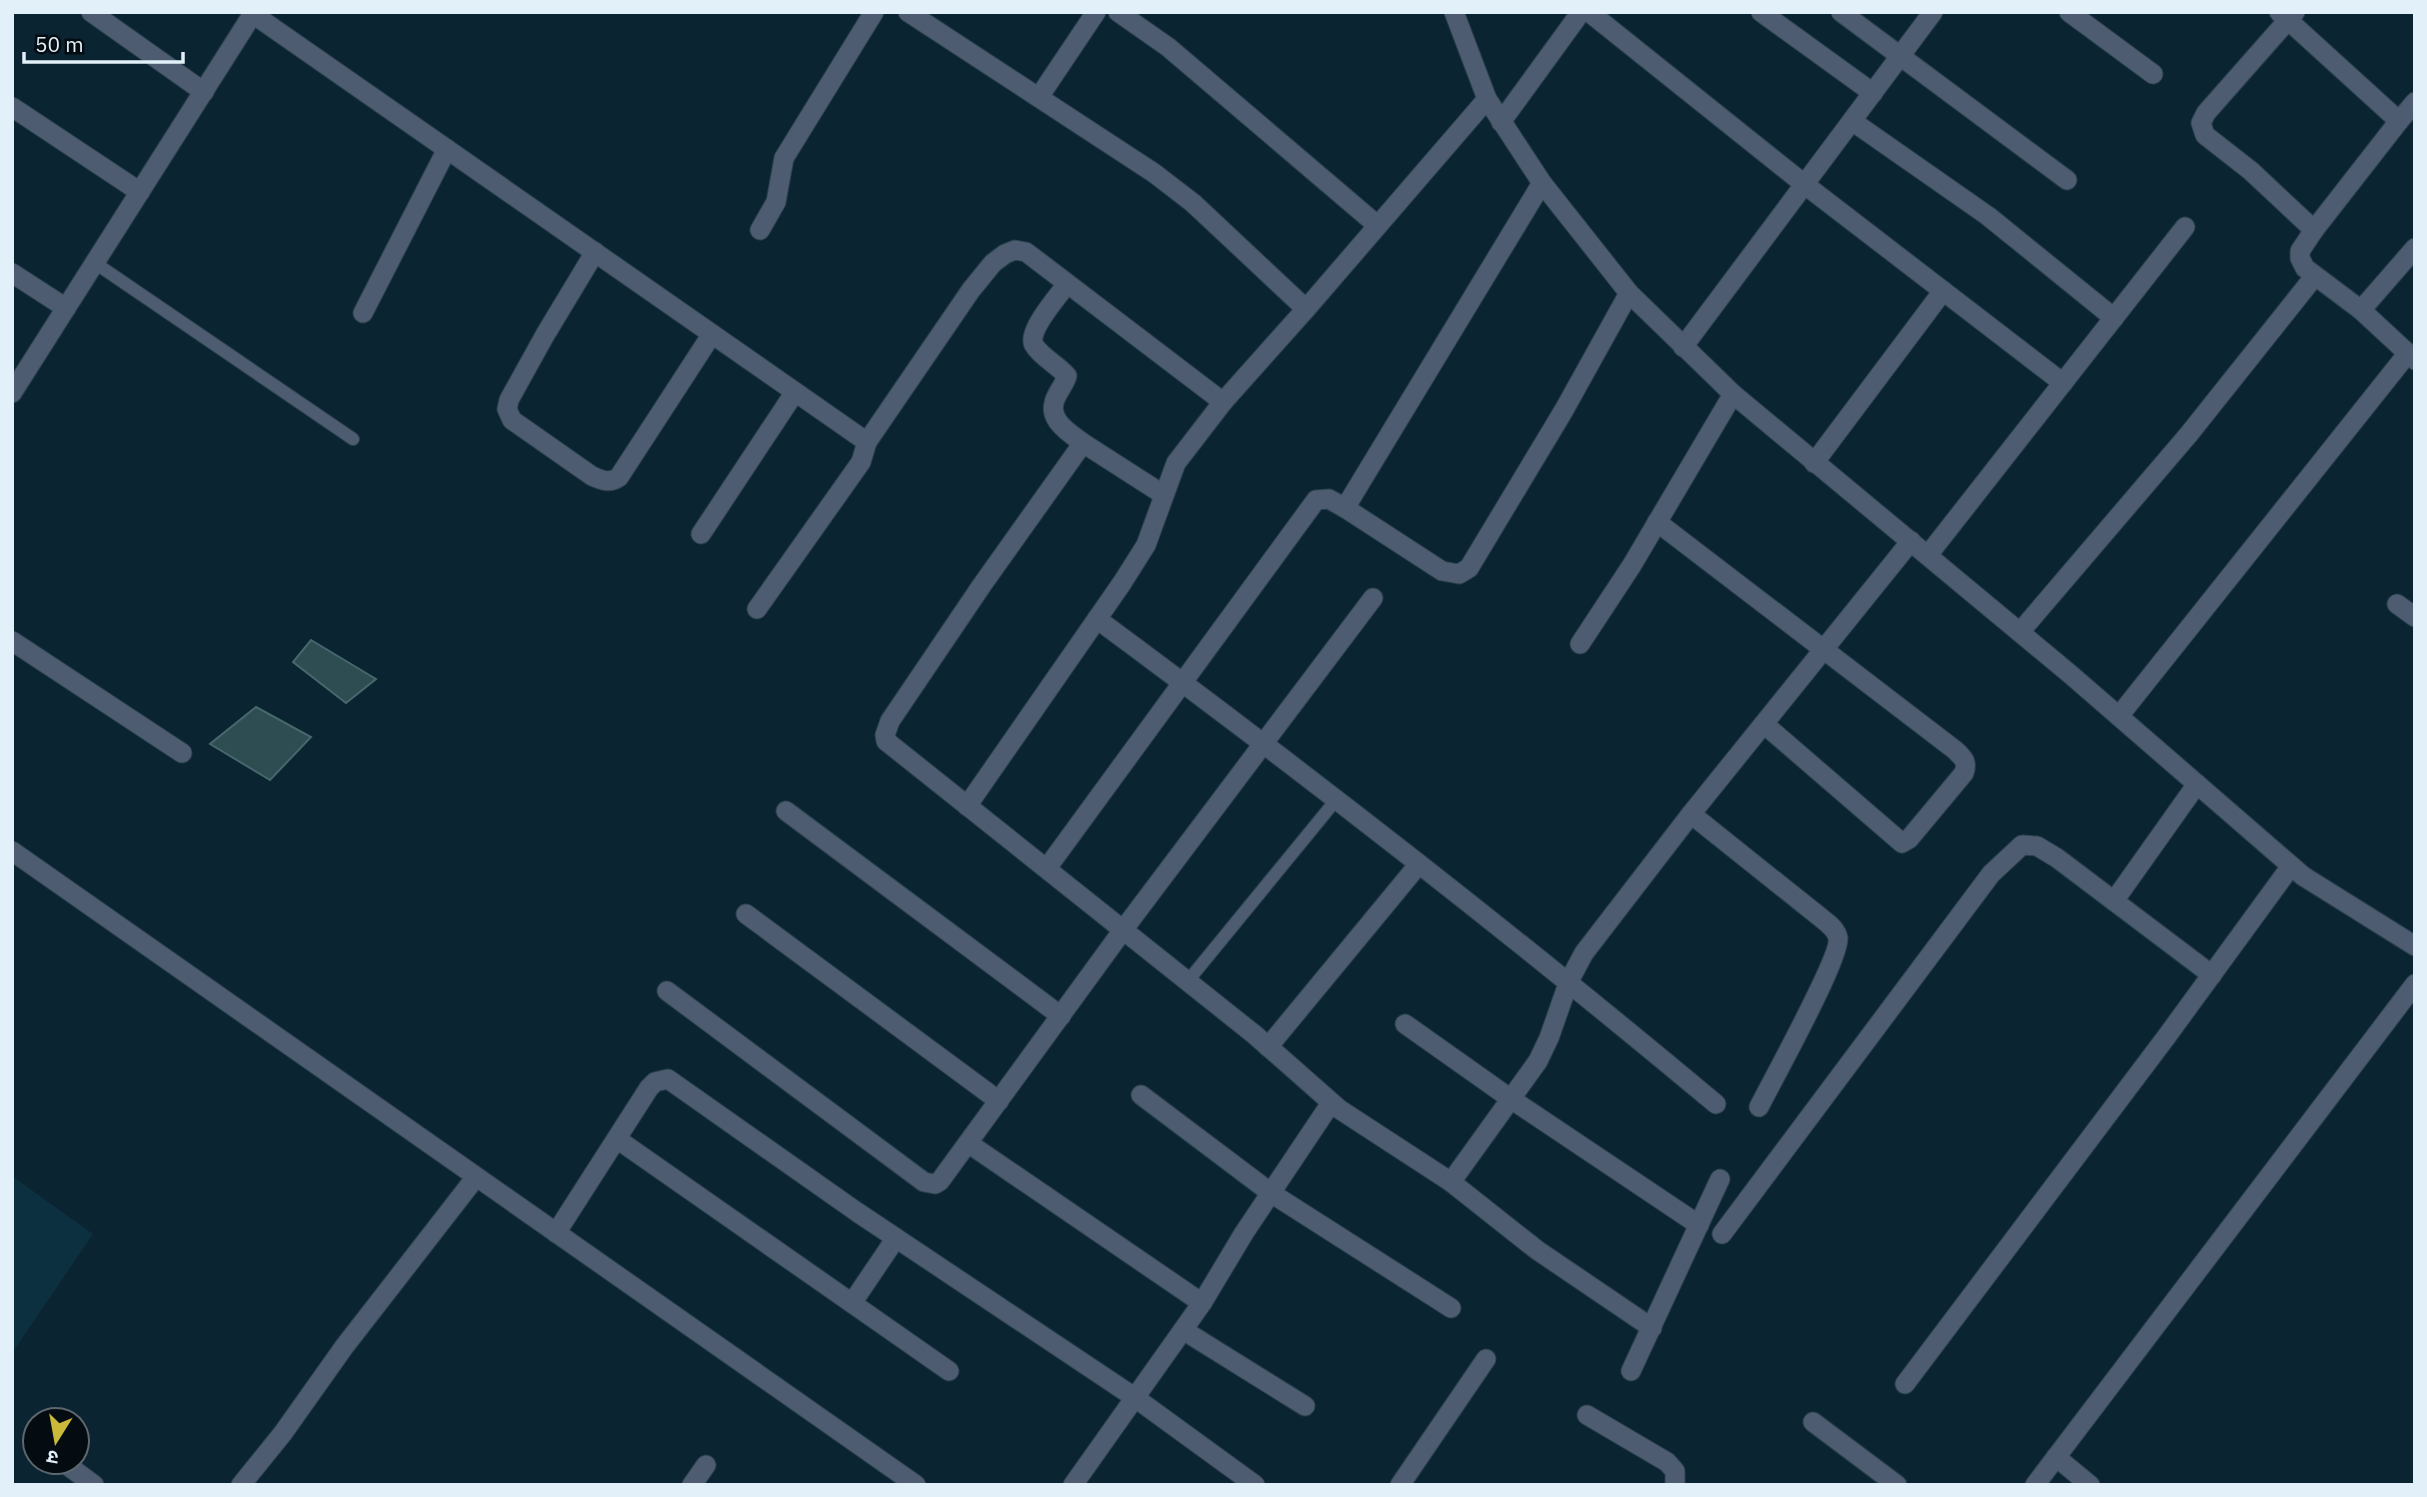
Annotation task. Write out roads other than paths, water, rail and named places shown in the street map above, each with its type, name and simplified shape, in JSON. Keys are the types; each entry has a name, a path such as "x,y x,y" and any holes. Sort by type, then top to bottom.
{"street":[{"path":"91,12 204,92"},
{"path":"761,230 776,202 784,158 874,12"},
{"path":"908,12 1154,173 1193,203 1306,309"},
{"path":"1039,97 1096,12"},
{"path":"1118,12 1168,47 1377,225"},
{"path":"1454,12 1487,99 1542,183 1629,293 1683,347 1733,394 2020,632 2303,876 2415,946"},
{"path":"1501,122 1581,12"},
{"path":"1589,12 1804,184 2063,383"},
{"path":"1761,12 1873,93"},
{"path":"1841,12 2067,180"},
{"path":"1683,347 1933,12"},
{"path":"2069,12 2153,75"},
{"path":"12,393 254,13 867,442"},
{"path":"2314,230 2251,171 2205,135 2201,122 2206,113 2287,15 2399,121"},
{"path":"967,806 1146,545 1170,476 1180,458 1223,402 1487,99"},
{"path":"2119,716 2411,356 2361,310 2314,276 2302,264 2300,258 2303,243 2415,102"},
{"path":"12,107 140,192"},
{"path":"1852,121 1988,216 2114,318"},
{"path":"363,313 447,149"},
{"path":"1346,508 1542,183"},
{"path":"1928,555 2185,228"},
{"path":"2361,310 2415,248"},
{"path":"757,609 861,462 867,442 971,290 993,263 1005,254 1015,250 1026,253 1223,402"},
{"path":"595,252 509,400 507,409 512,420 592,476 610,481 619,477 712,334"},
{"path":"12,273 66,308"},
{"path":"2020,632 2189,434 2314,276"},
{"path":"1067,284 1037,326 1032,338 1035,346 1067,376 1054,402 1053,412 1057,420 1083,443 1164,495"},
{"path":"1814,463 1944,291"},
{"path":"1047,868 1316,500 1329,499 1346,508 1442,571 1460,574 1469,568 1557,421 1629,293"},
{"path":"701,534 795,392"},
{"path":"1580,644 1632,565 1733,394"},
{"path":"1083,443 982,585 887,729 887,741 1268,1047 1331,1102 1451,1182 1537,1250 1652,1328"},
{"path":"1657,522 1965,759 1967,766 1909,839 1902,843 1764,724"},
{"path":"1451,1182 1538,1061 1569,981 1584,953 1691,814 1911,541"},
{"path":"667,991 923,1182 935,1184 940,1181 1123,930 1373,598"},
{"path":"2397,604 2415,617"},
{"path":"1097,620 1263,742 1569,981 1716,1104"},
{"path":"12,641 182,753"},
{"path":"2115,901 2197,783"},
{"path":"786,811 1061,1016"},
{"path":"1691,814 1820,917 1834,929 1838,939 1835,953 1816,995 1759,1107"},
{"path":"1722,1234 1991,874 2022,845 2037,846 2057,858 2212,975"},
{"path":"12,851 916,1485"},
{"path":"1268,1047 1419,864"},
{"path":"1905,1384 2291,866"},
{"path":"746,914 999,1101"},
{"path":"2035,1485 2415,984"},
{"path":"1405,1024 1510,1099 1699,1225"},
{"path":"556,1233 649,1088 655,1082 668,1079 896,1238 1134,1397 1255,1485"},
{"path":"1141,1095 1271,1193 1451,1308"},
{"path":"1073,1485 1202,1303 1331,1102"},
{"path":"617,1139 949,1371"},
{"path":"968,1143 1202,1303"},
{"path":"241,1485 283,1433 352,1336 476,1177"},
{"path":"1631,1371 1720,1179"},
{"path":"852,1303 896,1238"},
{"path":"1183,1330 1305,1406"},
{"path":"1400,1485 1486,1359"},
{"path":"1587,1415 1667,1462 1675,1471 1675,1485"},
{"path":"1813,1422 1897,1485"},
{"path":"2056,1457 2090,1485"},
{"path":"692,1485 706,1465"}],"lane":[{"path":"95,263 353,439"},
{"path":"1187,982 1336,800"}]}
